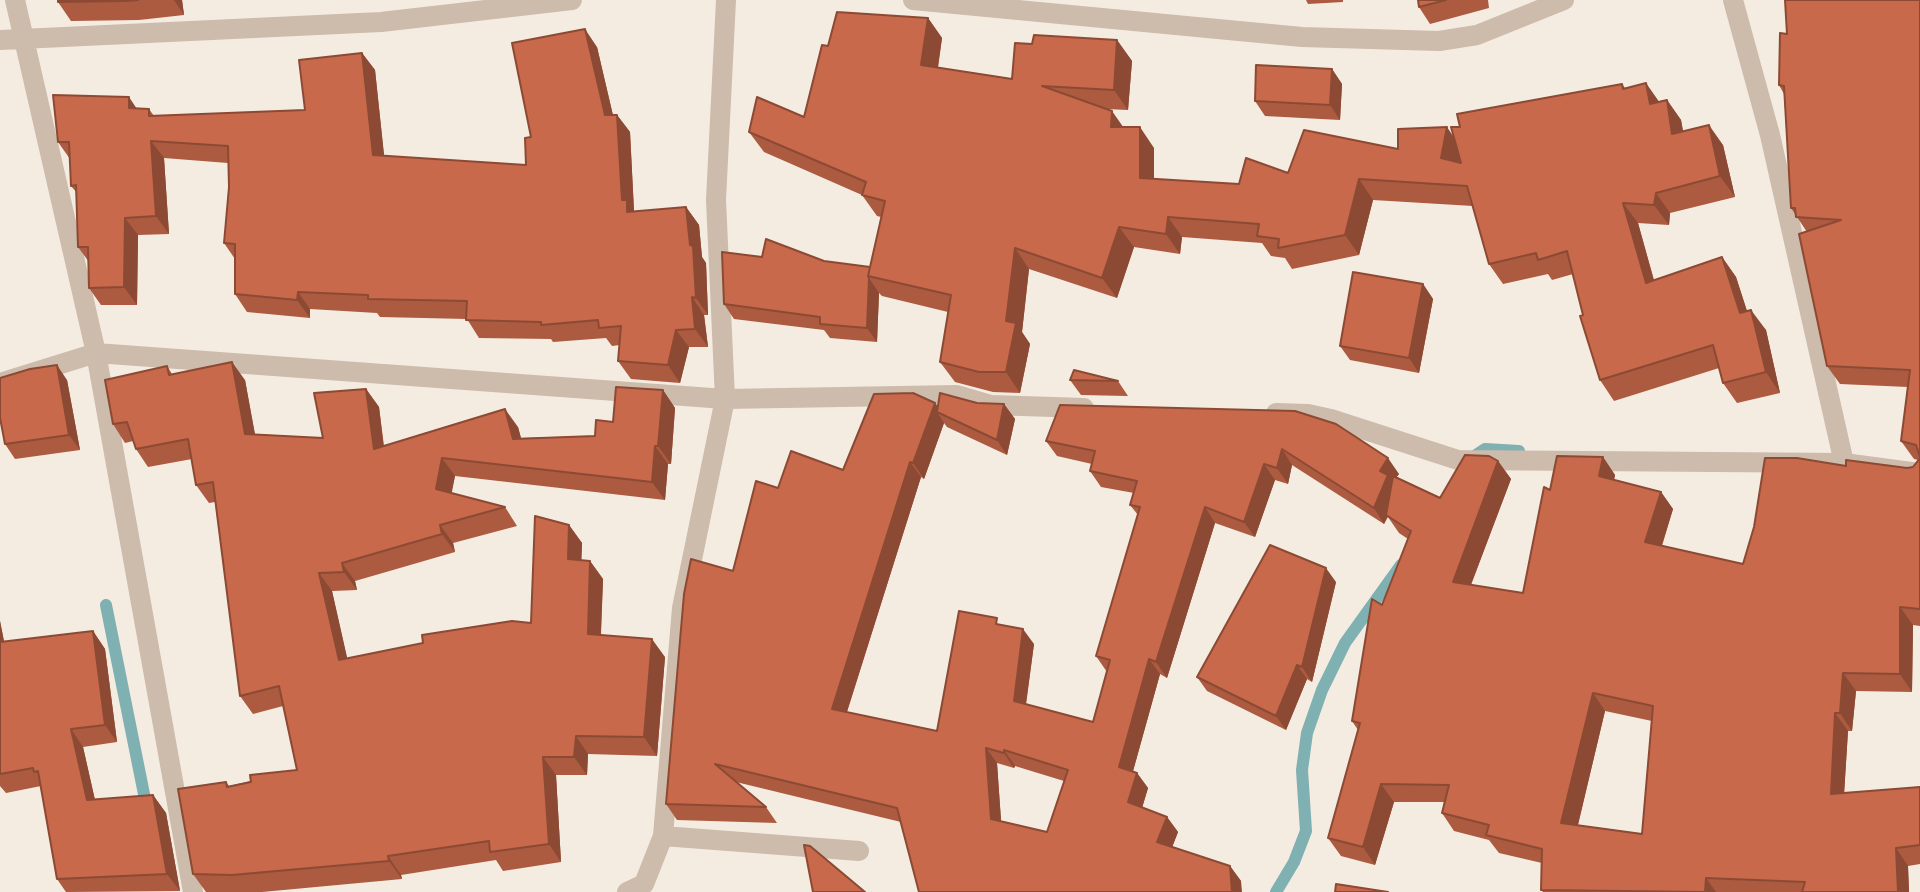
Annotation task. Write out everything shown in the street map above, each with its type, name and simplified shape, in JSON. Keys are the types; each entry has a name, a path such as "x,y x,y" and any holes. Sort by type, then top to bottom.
{"street":[{"path":"15,0 96,353 193,892"},
{"path":"0,40 381,22 572,0"},
{"path":"627,892 644,884 663,836 682,608 725,399 716,200 726,0"},
{"path":"913,0 1302,37 1439,41 1477,35 1564,0"},
{"path":"1733,0 1770,135 1844,463"},
{"path":"0,383 96,353 725,399 957,395 991,405 1102,408"},
{"path":"1261,412 1308,414 1331,419 1458,460 1844,463 1920,473"},
{"path":"663,836 859,851"}],"building":[{"path":"58,0 138,0 58,2"},
{"path":"1418,0 1446,0 1419,7"},
{"path":"1785,0 1920,0 1920,457 1916,445 1901,441 1910,370 1827,366 1799,234 1841,220 1796,217 1795,208 1791,208 1784,86 1779,85 1780,33 1787,34"},
{"path":"837,12 928,18 921,65 1012,79 1015,43 1032,44 1034,35 1117,40 1114,90 1042,86 1112,111 1111,127 1140,127 1140,178 1239,184 1246,158 1288,173 1304,130 1398,149 1398,129 1447,127 1441,158 1461,163 1451,127 1460,127 1457,114 1622,84 1623,89 1646,83 1650,104 1667,100 1672,134 1709,125 1720,176 1656,193 1654,205 1623,203 1646,283 1722,257 1740,313 1751,310 1766,372 1723,383 1713,345 1600,380 1580,316 1583,315 1567,251 1538,260 1536,253 1489,264 1467,186 1359,179 1345,235 1278,248 1279,239 1257,236 1259,224 1168,217 1166,234 1119,227 1102,278 1015,248 1006,321 1016,323 1006,372 979,372 940,362 951,295 868,276 885,201 862,195 866,182 749,132 757,97 804,117 822,45 828,46"},
{"path":"585,29 605,115 617,115 622,200 627,200 627,212 686,207 690,245 693,246 695,329 676,330 668,365 618,361 621,326 599,328 598,320 541,325 541,322 466,320 467,301 368,299 368,295 298,292 297,300 235,294 235,244 224,243 229,187 228,146 151,141 156,216 125,218 124,287 89,288 88,247 78,247 76,185 71,186 69,142 58,142 53,95 129,97 129,108 149,109 149,116 305,110 299,60 362,53 373,155 526,165 525,138 531,137 512,43"},
{"path":"1256,65 1332,69 1330,105 1255,101"},
{"path":"766,239 824,261 870,267 867,328 820,324 820,317 724,304 722,252 762,257"},
{"path":"1353,272 1423,284 1409,358 1340,346"},
{"path":"232,362 245,434 323,438 314,393 366,389 374,449 505,409 513,439 595,436 596,420 613,422 616,387 663,390 652,482 442,458 436,489 505,507 440,525 442,534 342,563 344,572 319,573 339,660 423,643 422,635 512,621 531,623 535,516 569,525 568,559 590,561 588,634 652,639 644,737 576,736 574,757 543,757 549,844 490,852 489,841 388,856 389,861 232,875 193,874 178,789 226,782 227,787 251,782 250,775 297,770 279,686 240,696 213,482 196,485 188,439 136,449 127,422 113,424 105,380 167,366 169,375"},
{"path":"57,365 69,435 5,444 0,418 0,378"},
{"path":"1074,370 1118,381 1070,380"},
{"path":"913,393 935,403 913,463 910,462 832,709 937,731 959,611 997,618 996,624 1023,629 1014,701 1093,722 1110,660 1096,656 1140,507 1130,505 1137,481 1090,471 1095,451 1046,441 1060,405 1295,411 1336,424 1388,458 1380,471 1388,475 1374,508 1282,449 1277,468 1264,464 1244,522 1205,507 1156,662 1149,659 1119,767 1137,773 1128,802 1167,817 1157,842 1230,866 1232,892 919,892 897,808 715,764 766,807 666,804 684,594 691,559 733,571 756,481 778,488 791,451 843,470 874,394","holes":["986,748 1004,753 1004,750 1068,770 1047,832 991,819"]},
{"path":"940,393 977,403 1004,404 997,440 937,412"},
{"path":"1465,455 1489,456 1498,461 1453,582 1523,593 1544,487 1550,490 1557,456 1603,457 1599,476 1661,492 1645,542 1743,564 1754,527 1765,458 1797,458 1846,466 1846,460 1907,468 1913,467 1920,458 1920,609 1900,607 1900,674 1843,673 1840,713 1835,713 1831,794 1920,787 1920,845 1896,848 1898,892 1802,892 1805,882 1706,878 1705,892 1541,890 1542,849 1486,835 1489,825 1442,813 1449,785 1381,784 1363,847 1328,838 1360,723 1352,721 1372,599 1382,605 1411,531 1386,515 1393,476 1440,498","holes":["1593,693 1653,706 1642,834 1561,823"]},
{"path":"1270,545 1326,568 1302,667 1297,665 1276,716 1197,677"},
{"path":"93,631 105,725 71,729 87,800 153,795 167,874 57,879 38,771 34,772 33,768 0,774 0,642"},
{"path":"804,845 810,846 865,892 813,892"},
{"path":"1336,884 1388,892 1335,892"}],"waterway":[{"path":"1470,459 1485,449 1519,451"},
{"path":"1276,892 1294,862 1306,831 1302,770 1307,733 1322,690 1345,643 1401,565"},
{"path":"106,605 147,809"}]}
